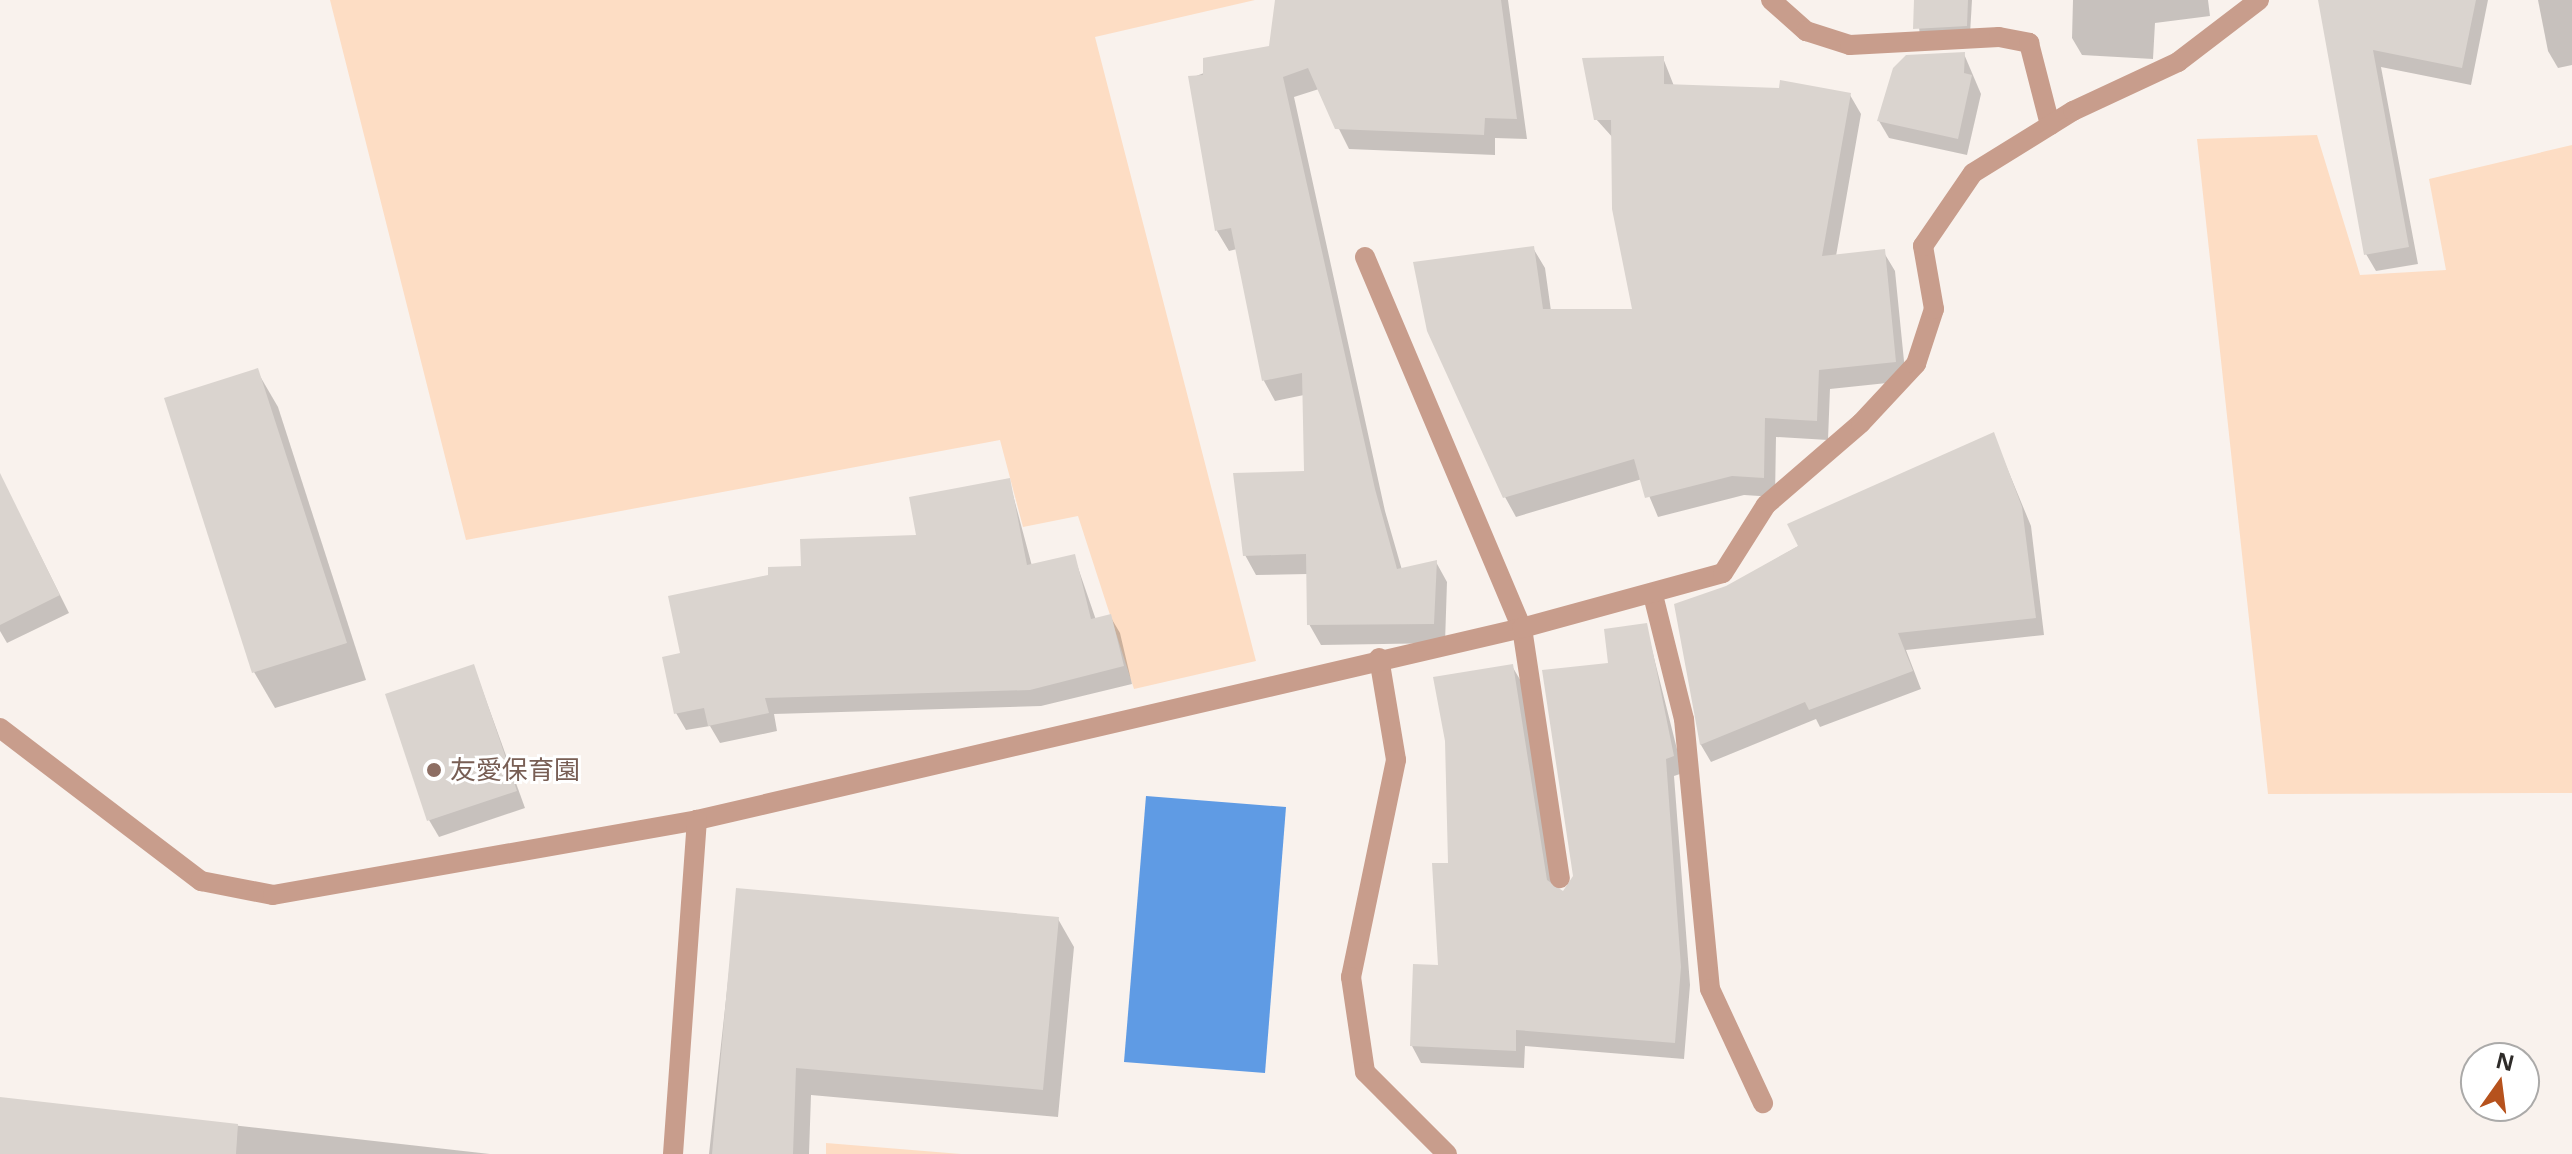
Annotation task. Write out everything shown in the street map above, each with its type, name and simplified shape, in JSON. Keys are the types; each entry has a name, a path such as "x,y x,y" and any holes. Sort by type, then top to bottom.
{"street":[{"path":"1771,0 1806,31 1850,45 1999,37 2029,43 2050,125"},
{"path":"0,728 201,881 273,895 697,820 1379,658 1522,628 1653,595 1723,573 1766,505 1861,423 1916,364 1934,309 1923,246 1973,173 2050,125 2178,62 2259,0"},
{"path":"1365,257 1522,628 1560,878"},
{"path":"1653,595 1684,719 1710,989 1763,1103"},
{"path":"1379,658 1396,760 1351,977 1365,1072 1447,1154"},
{"path":"673,1154 697,820"}],"shaded area":[{"path":"330,0 1255,0 1095,37 1256,661 1134,689 1078,516 1023,527 1000,440 466,540"},
{"path":"2317,135 2360,275 2446,270 2429,179 2572,145 2572,793 2268,794 2197,139"},
{"path":"826,1143 961,1154 826,1154"}],"water":[{"path":"1146,796 1286,807 1265,1073 1124,1062"}],"building":[{"path":"1275,0 1501,0 1517,119 1485,118 1484,135 1335,129 1308,68 1283,77 1375,489 1397,569 1437,560 1434,624 1307,625 1306,554 1243,556 1233,473 1304,471 1302,373 1262,381 1231,228 1215,231 1188,76 1203,75 1203,58 1269,46"},
{"path":"1914,0 1968,0 1967,26 1913,29"},
{"path":"2318,0 2476,0 2462,68 2373,50 2409,247 2364,255"},
{"path":"1965,52 1964,73 1972,75 1958,139 1877,121 1893,68 1906,55"},
{"path":"1664,56 1664,84 1779,88 1780,80 1851,93 1822,256 1885,249 1896,362 1819,370 1817,421 1765,418 1764,478 1732,476 1645,498 1634,459 1503,498 1427,331 1413,262 1534,246 1543,309 1632,309 1612,209 1611,120 1594,120 1582,58"},
{"path":"258,368 347,643 252,673 164,398"},
{"path":"1994,432 2022,507 2036,618 1898,633 1913,671 1809,710 1805,702 1700,745 1674,604 1726,586 1798,546 1787,524"},
{"path":"0,473 60,595 0,625"},
{"path":"1010,478 1027,565 1075,554 1091,619 1111,614 1124,666 1030,690 765,698 769,713 708,726 704,708 674,714 662,657 680,653 668,596 768,575 768,567 801,566 800,539 916,535 909,497"},
{"path":"1647,623 1674,756 1666,759 1681,967 1675,1043 1516,1030 1516,1051 1410,1046 1413,964 1438,965 1432,863 1448,863 1445,741 1433,677 1513,664 1547,880 1563,891 1573,876 1542,670 1608,663 1604,629"},
{"path":"474,664 517,791 427,821 385,694"},
{"path":"736,888 1059,917 1043,1090 796,1068 793,1154 712,1154"},
{"path":"0,1097 238,1124 236,1154 0,1154"}],"place":[{"name":"友愛保育園","path":"434,770"}]}
